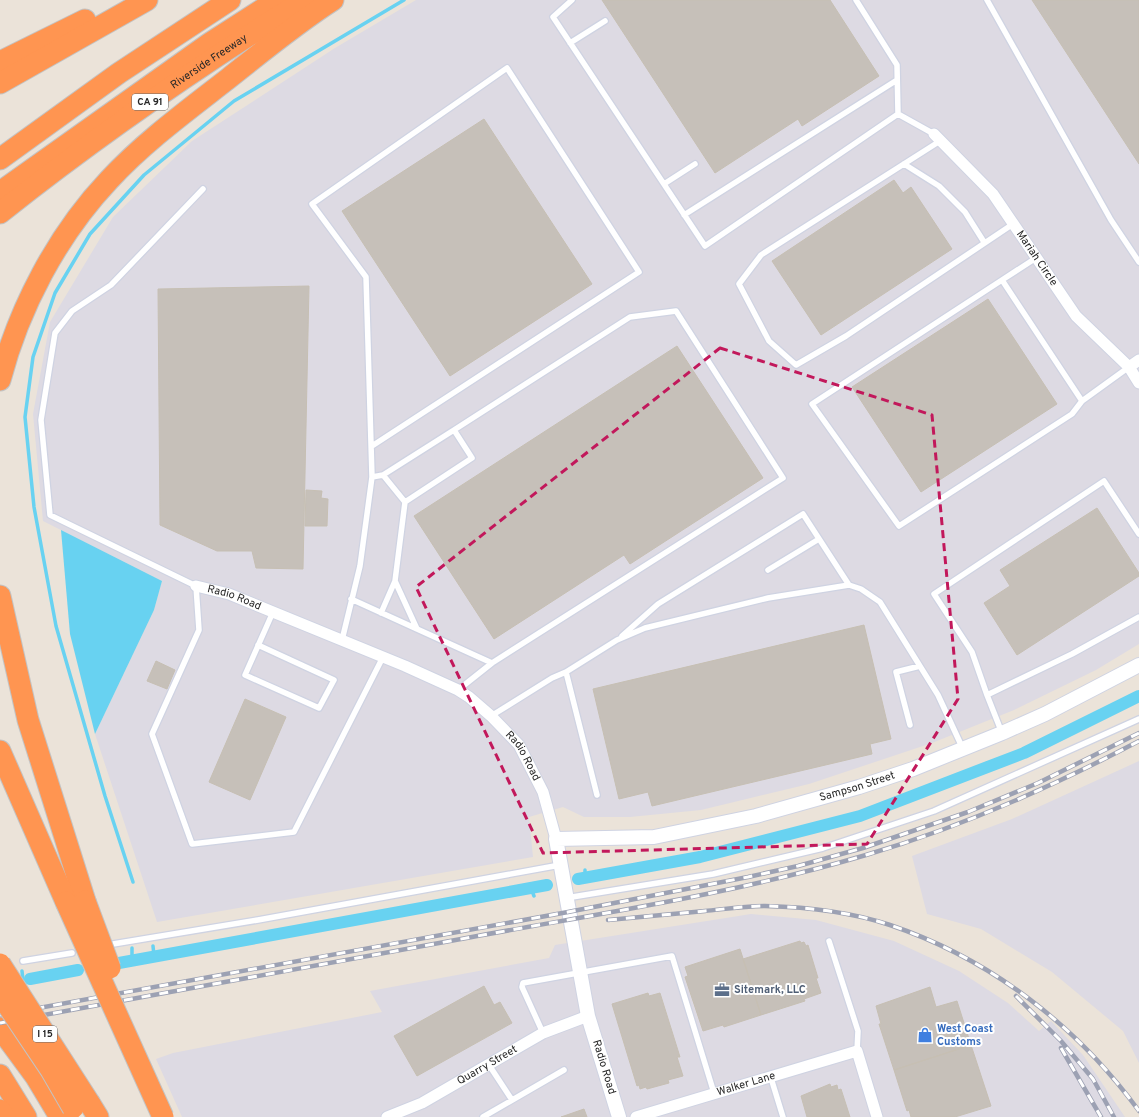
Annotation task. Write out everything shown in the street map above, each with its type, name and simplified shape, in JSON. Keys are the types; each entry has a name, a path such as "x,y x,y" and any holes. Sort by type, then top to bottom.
{"highway":[{"path":"0,62 129,0"},
{"path":"0,83 147,0"},
{"path":"0,158 119,73 230,0"},
{"path":"0,192 191,56 277,0"},
{"name":"Riverside Freeway","path":"0,213 128,117 246,37 306,0"},
{"path":"0,380 18,323 56,250 80,214 109,180 142,148 213,90 310,15 333,0"},
{"path":"0,596 28,720 75,901"},
{"path":"0,751 75,901 164,1117"},
{"name":"I 15","path":"0,964 80,1113"},
{"path":"0,994 80,1113"},
{"path":"0,1028 36,1077 80,1113"},
{"path":"0,1051 26,1086 45,1117"},
{"path":"0,1075 26,1117"},
{"path":"0,1110 5,1117"}],"street":[{"name":"Mariah Circle","path":"937,137 993,194 1076,316 1129,367 1139,383"},
{"path":"1129,367 1139,360"},
{"name":"Radio Road","path":"196,586 229,594 383,657 458,690 491,716 519,745 543,792 556,839 588,1016 619,1117"},
{"name":"Sampson Street","path":"556,839 654,837 756,816 859,787 913,769 1002,733 1045,714 1139,665"},
{"name":"Quarry Street","path":"387,1117 422,1103 544,1033 588,1016"},
{"path":"857,1051 877,1117"},
{"name":"Walker Lane","path":"636,1117 714,1093 771,1078 857,1051"}],"lane":[{"path":"572,0 553,17 705,246 898,114"},
{"path":"856,0 897,65 898,114"},
{"path":"987,0 1111,220 1139,262"},
{"path":"570,43 605,21"},
{"path":"342,640 360,566 372,477 366,277 312,204 507,68 639,272 372,446"},
{"path":"684,215 897,80"},
{"path":"898,114 937,137 904,164 761,255 738,284 769,341 796,365 846,336 984,242 1013,224"},
{"path":"664,184 695,164"},
{"path":"904,164 939,186 965,212 984,242"},
{"path":"203,189 111,285 72,311 55,333 41,420 50,516 196,586 199,630 152,734 192,844 294,832 383,657"},
{"path":"1036,258 812,404 899,526 1072,414 1082,401 1129,367"},
{"path":"1002,280 1082,401"},
{"path":"372,477 384,475 630,318 676,311 783,478 492,663 458,690"},
{"path":"405,502 472,458 454,430"},
{"path":"381,613 395,581 405,502 384,475"},
{"path":"1002,733 972,652 934,594 1104,481 1139,534"},
{"path":"617,640 658,604 803,514 849,585"},
{"path":"768,570 819,539"},
{"path":"395,581 416,629"},
{"path":"491,716 617,640 645,628 760,600 849,585 861,589 880,602 938,695 964,749"},
{"path":"351,599 492,663"},
{"path":"258,645 334,680 319,708 244,675 273,612"},
{"path":"987,695 1072,654 1139,617"},
{"path":"910,725 896,672 920,666"},
{"path":"566,672 597,795"},
{"path":"565,895 714,874 823,848 934,811 1139,718"},
{"path":"113,944 561,869"},
{"path":"830,941 858,1032 857,1051"},
{"path":"23,961 72,953"},
{"path":"544,1033 522,987 523,983 672,956 714,1093"},
{"path":"489,1064 512,1100"},
{"path":"483,1117 564,1070"},
{"path":"771,1078 783,1117"}],"highlighted area":[{"path":"720,348 932,415 958,699 867,844 543,853 416,587"}],"shaded area":[{"path":"416,0 1139,0 1139,644 1096,670 1014,710 932,743 809,784 701,810 630,817 584,817 563,807 529,817 533,857 157,922 95,734 154,610 162,581 43,521 33,414 50,322 113,217 192,141 335,48"},
{"path":"1139,761 1139,1063 1123,1031 1052,972 981,929 927,914 912,856 1012,819"},
{"path":"751,914 816,920 894,941 959,971 1008,1003 1039,1031 1051,1021 1083,1055 1125,1117 182,1117 156,1059 173,1053 382,1012 370,991 549,958 555,945"}],"water":[{"path":"61,530 162,581 154,610 95,734 70,634"}],"building":[{"path":"602,0 830,0 879,76 802,126 798,119 715,173"},
{"path":"1032,0 1139,0 1139,164"},
{"path":"484,119 592,284 450,376 342,211"},
{"path":"894,180 903,193 911,187 952,249 821,335 772,261"},
{"path":"309,286 303,569 256,568 252,551 217,551 160,525 158,289"},
{"path":"988,299 1057,404 921,492 852,387"},
{"path":"677,346 763,478 630,564 624,555 494,639 414,516"},
{"path":"306,490 322,491 321,498 328,499 327,526 305,526"},
{"path":"1097,508 1139,573 1139,576 1017,655 984,603 1010,586 1000,570"},
{"path":"864,625 891,739 870,744 872,754 652,806 648,792 619,799 593,689"},
{"path":"156,661 175,670 167,689 147,681"},
{"path":"245,699 286,717 250,800 209,782"},
{"path":"800,941 801,943 804,942 806,946 808,945 821,993 804,999 805,1001 761,1015 743,959"},
{"path":"740,949 761,1015 724,1027 723,1025 703,1031 685,977 688,976 685,967"},
{"path":"484,986 494,1005 500,1002 512,1023 417,1076 394,1036"},
{"name":"West Coast Customs","path":"930,987 936,1007 957,1001 971,1045 894,1070 879,1024 881,1024 876,1006"},
{"path":"648,993 649,996 660,993 680,1057 677,1057 683,1076 668,1080 669,1083 647,1089 646,1087 640,1089 639,1085 637,1086 612,1004"},
{"path":"971,1045 991,1106 955,1117 911,1117 909,1110 907,1111 894,1070"},
{"path":"830,1084 831,1087 837,1085 838,1090 841,1089 850,1117 807,1117 801,1096"},
{"path":"584,1109 587,1117 561,1117"}],"waterway":[{"path":"133,882 105,796 56,626 34,507 25,417 33,357 55,293 90,234 144,175 234,101 404,0"},
{"path":"578,879 700,857 860,816 1024,753 1139,696"},
{"path":"585,870 585,878"},
{"path":"119,963 547,885"},
{"path":"532,891 534,896"},
{"path":"153,946 154,956"},
{"path":"132,948 132,960"},
{"path":"30,979 78,970"},
{"path":"22,971 23,980"}],"railway":[{"path":"0,1015 568,912 798,866 863,848 968,812 1038,783 1139,733"},
{"path":"0,1023 670,901 818,868 901,844 971,819 1039,790 1139,741"},
{"path":"608,920 765,906 829,911 875,920 890,925 927,939 963,956 997,976 1029,999 1060,1024 1088,1051 1115,1080 1139,1111"},
{"path":"1016,996 1061,1041 1093,1079 1114,1117"},
{"path":"1061,1048 1101,1117"}],"place":[{"name":"Sitemark, LLC","path":"722,990"},
{"name":"West Coast Customs","path":"925,1035"}]}
